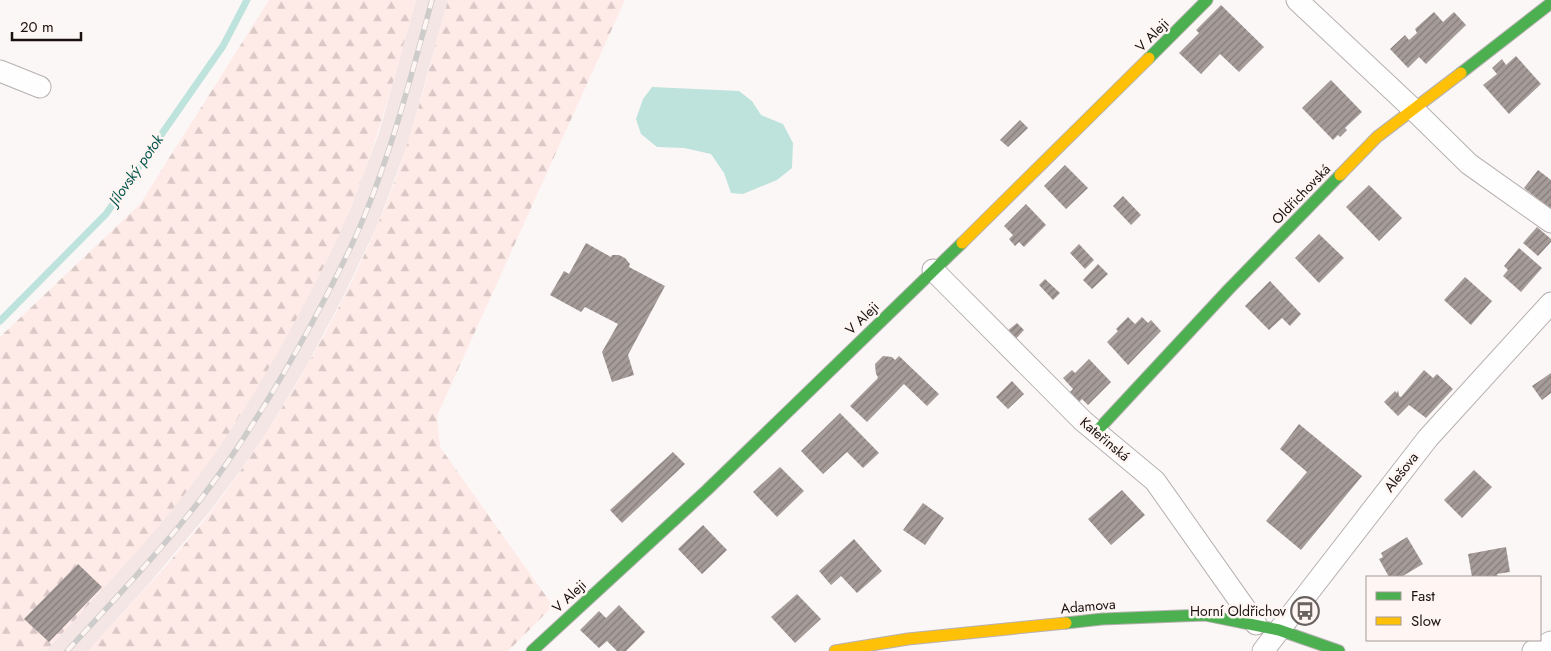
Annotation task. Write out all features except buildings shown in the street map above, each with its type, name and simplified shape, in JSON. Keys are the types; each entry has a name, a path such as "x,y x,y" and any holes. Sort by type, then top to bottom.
{"street":[{"name":"V Aleji","path":"532,651 707,490 1078,130 1208,0"},
{"path":"1297,0 1413,109 1468,164 1551,222"},
{"name":"Oldřichovská","path":"1096,432 1229,289 1377,137 1551,3"},
{"path":"0,71 40,87"},
{"name":"Kateřinská","path":"934,270 1083,421 1155,481 1256,624"},
{"name":"Alešova","path":"1263,651 1428,438 1551,303"},
{"name":"Adamova","path":"836,651 908,639 1102,619 1205,615 1279,630 1339,651"},
{"path":"1534,651 1551,642"}],"shaded area":[{"path":"416,0 448,0 408,143 378,224 342,299 306,367 265,435 211,510 147,586 88,651 46,651 124,565 187,491 239,418 349,212 379,133"},
{"path":"652,87 739,91 752,101 761,115 783,124 793,143 792,168 777,180 743,194 731,193 724,173 711,154 684,148 657,147 641,134 636,119 643,99"}],"green space":[{"path":"269,0 416,0 378,133 349,211 319,276 274,360 233,427 187,491 136,553 46,651 0,651 0,337 140,204"},
{"path":"448,0 625,0 437,416 440,447 553,606 508,651 88,651 168,564 213,509 260,442 324,335 361,261 389,197 417,113"}],"waterway":[{"name":"Jílovský potok","path":"0,321 106,214 223,46 247,0"}],"railway":[{"path":"67,651 152,558 216,479 245,436 299,346 346,258 374,191 401,110 432,0"}],"traffic: fast":[{"path":"1149,58 1207,0"},
{"path":"1461,73 1551,3"},
{"path":"1096,432 1229,289 1340,175"},
{"path":"532,651 707,490 962,243"},
{"path":"1066,623 1102,619 1205,615 1279,630 1339,651"}],"traffic: slow":[{"path":"962,243 1149,58"},
{"path":"1340,175 1377,137 1461,73"},
{"path":"835,651 908,639 1066,623"}],"place":[{"name":"Horní Oldřichov","path":"1305,611"}]}
